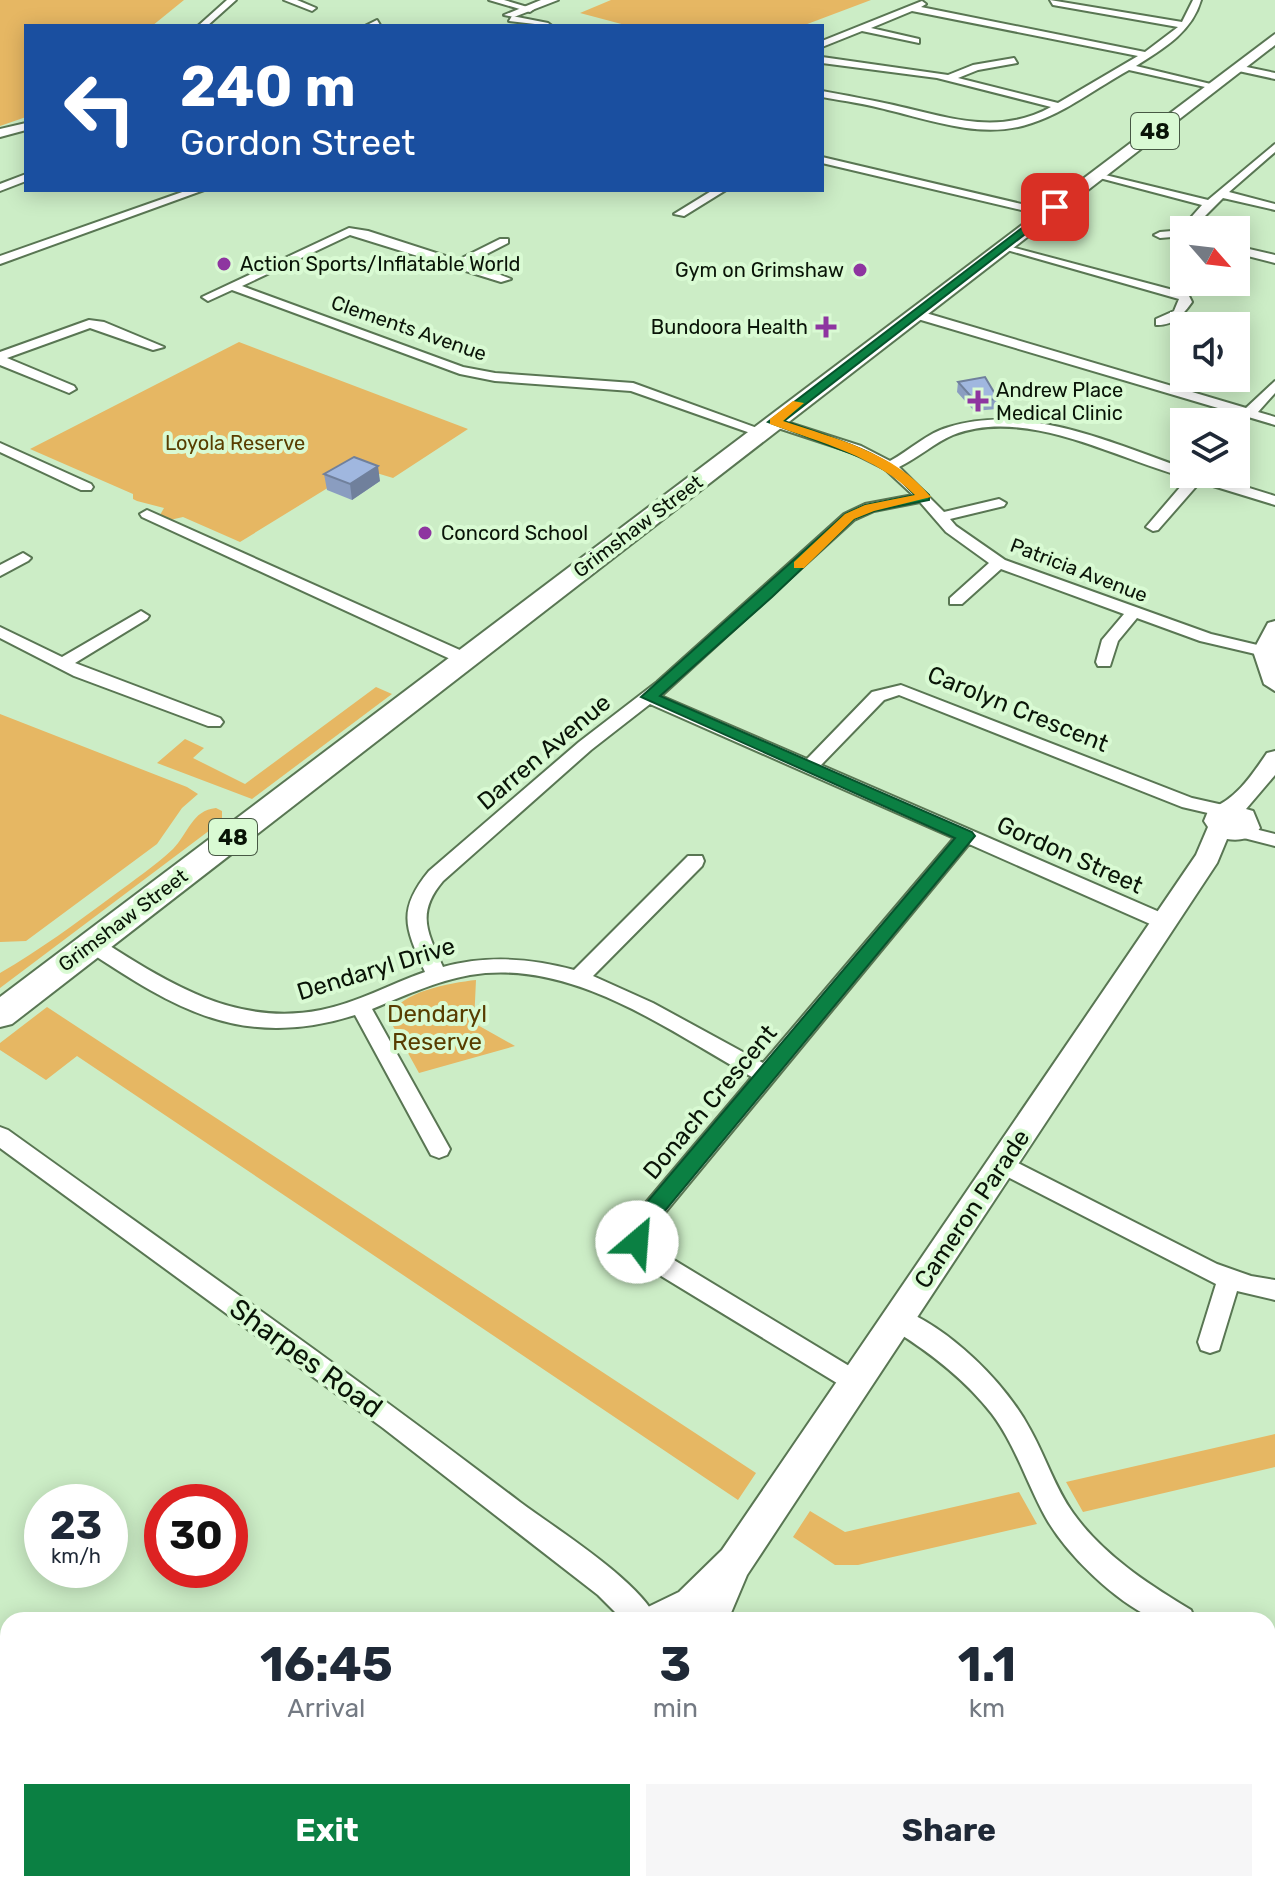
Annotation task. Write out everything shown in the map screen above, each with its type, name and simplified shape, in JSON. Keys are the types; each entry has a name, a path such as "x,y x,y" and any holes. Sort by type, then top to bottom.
{"main road":[{"name":"Grimshaw Street","path":"0,1015 1275,38"}],"street":[{"path":"204,24 232,0"},
{"path":"288,0 312,8"},
{"path":"493,0 545,24"},
{"path":"509,18 531,15 552,0"},
{"path":"824,43 936,0"},
{"path":"824,94 962,126 1001,127 1031,123 1093,85 1128,68 1185,22 1197,0"},
{"path":"1053,2 1185,22"},
{"path":"911,8 1145,55"},
{"path":"861,28 916,41"},
{"path":"824,60 949,78 1003,95 1059,106"},
{"path":"949,78 976,67 1014,61"},
{"path":"1128,68 1214,86"},
{"path":"1237,68 1275,76"},
{"path":"0,132 23,124"},
{"path":"1001,127 1014,142"},
{"path":"1197,216 1269,158 1275,147"},
{"path":"824,160 1047,213"},
{"path":"1097,176 1211,204"},
{"path":"0,188 24,179"},
{"path":"0,260 193,192"},
{"path":"680,214 718,192"},
{"path":"1222,194 1275,207"},
{"path":"208,297 349,231 364,233 505,279"},
{"path":"1160,235 1170,234"},
{"path":"459,264 504,241"},
{"path":"1004,246 1166,290 1186,299 1183,309 1160,322"},
{"path":"1250,253 1275,259"},
{"name":"Clements Avenue","path":"232,286 460,370 495,377 633,387 768,427"},
{"path":"915,314 1232,408"},
{"path":"0,358 89,324 158,347"},
{"path":"0,358 69,389"},
{"path":"1250,412 1275,385"},
{"path":"1250,413 1275,421"},
{"path":"890,466 916,455 928,443 951,431 1007,423 1047,429 1170,468"},
{"name":"Patricia Avenue","path":"768,427 856,449 890,466 966,541 1000,563 1220,643 1264,651"},
{"path":"2,450 86,487"},
{"path":"1153,527 1180,488"},
{"path":"1234,488 1275,501"},
{"name":"Darren Avenue","path":"436,974 415,924 416,904 436,876 585,746 649,697 849,517 870,507 924,497"},
{"path":"940,517 999,503"},
{"path":"147,514 465,659"},
{"path":"0,571 23,558"},
{"path":"956,601 986,571 1000,563"},
{"path":"1104,662 1110,640 1133,613"},
{"path":"62,664 141,616"},
{"path":"1275,627 1264,651 1275,684"},
{"path":"0,632 62,664 214,722"},
{"name":"Carolyn Crescent","path":"809,767 878,696 901,690 1275,840"},
{"name":"Gordon Street","path":"649,697 1164,922"},
{"name":"Cameron Parade","path":"684,1612 735,1562 1275,758"},
{"name":"Donach Crescent","path":"855,1383 656,1261 637,1242 645,1220 966,836"},
{"path":"579,978 695,861"},
{"name":"Dendaryl Drive","path":"92,944 175,997 226,1016 285,1021 329,1015 360,1006 436,974 463,968 517,966 555,971 616,994 766,1075"},
{"path":"360,1006 439,1149"},
{"name":"Sharpes Road","path":"0,1136 324,1370 608,1585 668,1612"},
{"path":"1002,1164 1229,1279 1275,1290"},
{"path":"1210,1342 1229,1279"},
{"path":"894,1324 980,1382 1014,1424 1051,1502 1076,1537 1108,1569 1170,1612"}],"green space":[{"path":"0,0 184,0 154,24 24,24 24,118 0,126"},
{"path":"611,0 871,0 807,24 621,24 580,13"},
{"name":"Loyola Reserve","path":"239,342 468,429 393,478 360,468 240,542 183,517 170,520 160,515 164,508 137,501 133,499 133,494 30,449"},
{"path":"376,687 392,694 252,799 157,763 185,739 204,748 193,758 245,784"},
{"path":"0,714 198,794 182,808 157,844 26,941 0,942"},
{"path":"216,808 222,811 222,821 0,988 0,973 58,936 152,867 173,849 201,813"},
{"name":"Dendaryl Reserve","path":"476,980 474,1023 515,1046 419,1073 388,1017 395,1008 415,995 440,986"},
{"path":"47,1007 756,1473 738,1500 77,1056 46,1080 0,1050 0,1043"},
{"path":"1275,1434 1275,1467 1083,1512 1066,1482"},
{"path":"1019,1492 1037,1524 858,1565 835,1565 793,1537 810,1511 845,1532"}],"building":[{"path":"985,377 998,399 975,401 958,382"},
{"path":"354,457 378,466 350,484 324,474"}],"slow traffic":[{"path":"798,403 774,422 873,457 890,466 924,497 870,507 849,517 799,565"}],"place":[{"name":"Action Sports/Inflatable World","path":"224,264"},
{"name":"Gym on Grimshaw","path":"860,270"},
{"name":"Bundoora Health","path":"826,327"},
{"name":"Andrew Place Medical Clinic","path":"978,401"},
{"name":"Concord School","path":"425,533"}],"route":[{"path":"637,1242 645,1220 966,836 649,697 798,566 842,522 870,507 924,497 890,466 873,457 774,422 1055,207"}]}
